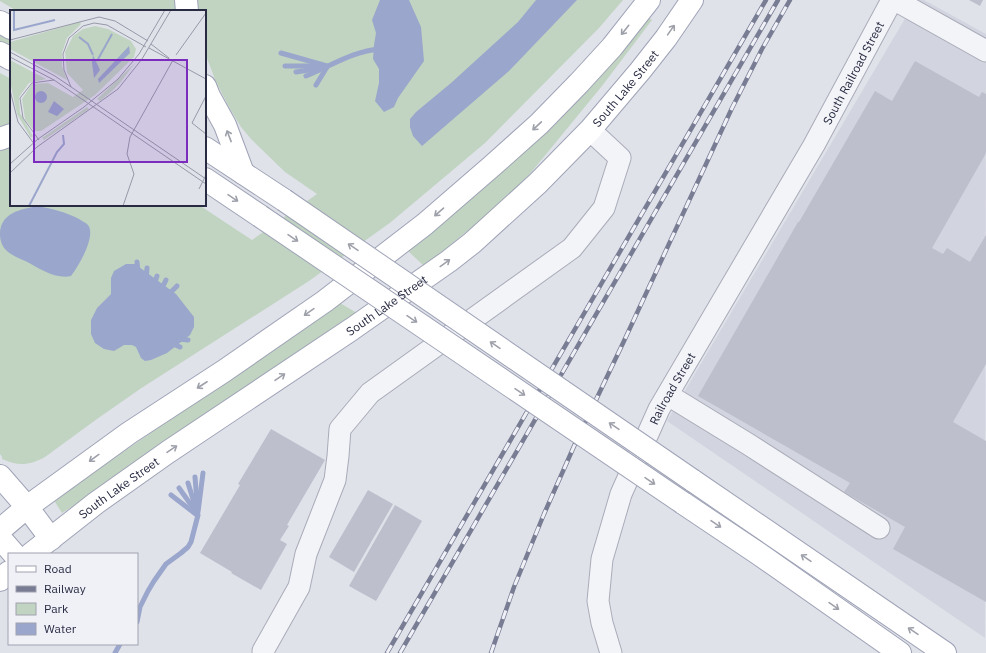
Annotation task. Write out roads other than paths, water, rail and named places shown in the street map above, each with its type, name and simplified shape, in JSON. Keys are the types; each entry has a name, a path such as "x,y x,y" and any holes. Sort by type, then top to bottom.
{"main road":[{"path":"186,0 187,10"},
{"path":"0,530 27,507 129,433 224,371 325,301 425,224 539,124 612,47 649,0"},
{"name":"South Lake Street","path":"32,553 96,503 168,452 352,329 472,243 527,193 590,130 666,38 692,0"},
{"path":"0,22 10,27"},
{"path":"0,53 10,58"},
{"path":"206,88 225,125 243,172"},
{"path":"0,139 10,135"},
{"path":"206,149 243,172 945,653"},
{"path":"206,180 759,554 900,653"},
{"path":"0,476 27,507 51,539"},
{"path":"0,538 13,553"},
{"path":"0,580 8,573"}],"street":[{"name":"South Railroad Street","path":"814,145 892,0"},
{"path":"895,0 986,51"},
{"path":"263,651 299,587 306,554 335,480 340,429 370,393 572,248 604,208 620,158 590,130"},
{"name":"Railroad Street","path":"611,653 602,623 598,601 602,559 621,494 659,409 814,145"},
{"path":"668,395 748,444 879,528"}],"water":[{"path":"380,0 409,0 421,27 424,61 398,98 394,107 384,112 375,101 379,83 379,69 373,59 376,33 372,20"},
{"path":"536,0 577,0 509,71 422,146 413,136 410,127 410,119 518,22"},
{"path":"38,206 59,211 74,217 86,223 90,229 89,242 86,250 71,276 66,277 45,272 12,255 5,249 1,241 1,227 8,217 13,213"},
{"path":"126,264 135,264 176,294 194,317 194,327 190,335 167,353 151,360 145,361 141,358 136,347 132,345 124,345 114,351 104,349 95,343 91,334 91,320 97,308 111,294 111,278 114,271"}],"waterway":[{"path":"306,76 351,56 370,50 380,49"},
{"path":"281,53 327,66"},
{"path":"285,66 320,66"},
{"path":"316,85 327,67"},
{"path":"296,72 315,69"},
{"path":"137,262 138,272"},
{"path":"146,280 147,268"},
{"path":"154,285 157,276"},
{"path":"161,290 166,280"},
{"path":"168,295 177,286"},
{"path":"179,339 188,340"},
{"path":"171,343 180,347"},
{"path":"198,512 203,473"},
{"path":"195,477 197,502"},
{"path":"138,617 140,607 148,591 166,564 188,547 191,542 198,515 188,483"},
{"path":"179,488 194,509"},
{"path":"171,495 197,515"},
{"path":"115,653 119,645"}],"railway":[{"path":"387,653 766,0"},
{"path":"400,653 778,0"},
{"path":"491,653 514,587 575,444 732,108 762,49 790,0"}]}
